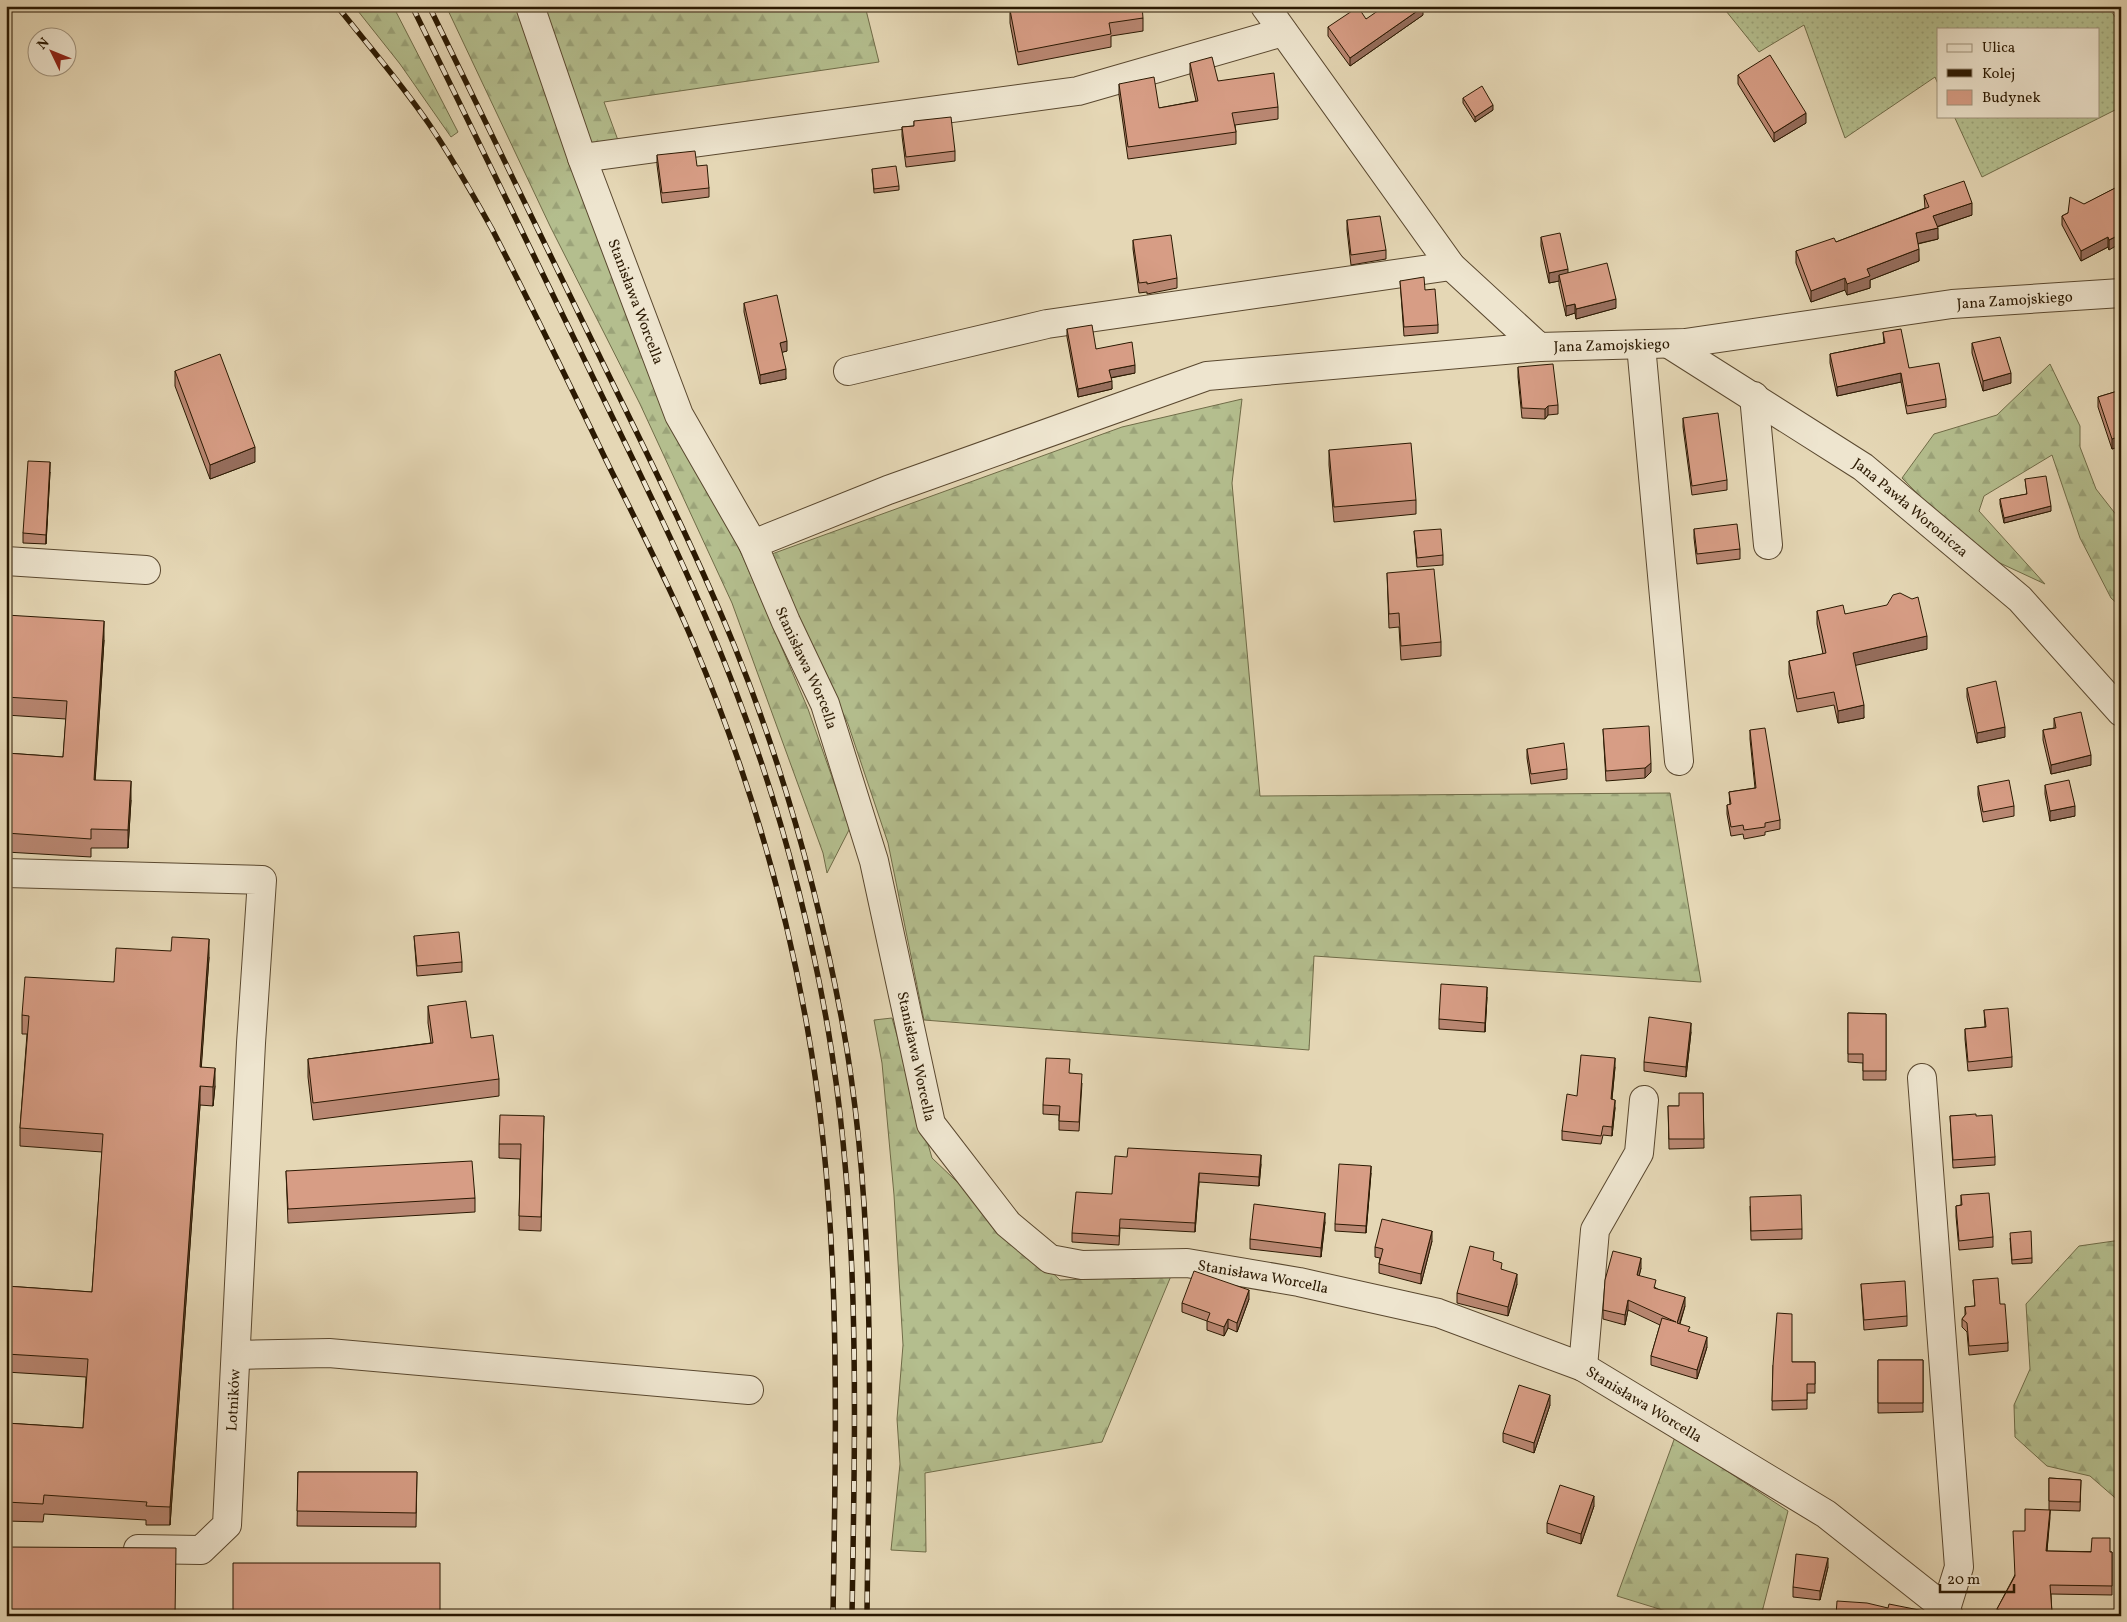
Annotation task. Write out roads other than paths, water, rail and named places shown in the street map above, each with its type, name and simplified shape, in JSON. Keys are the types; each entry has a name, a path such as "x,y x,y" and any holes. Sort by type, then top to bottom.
{"street":[{"name":"Stanisława Worcella","path":"530,6 582,158 679,415 753,544 786,622 825,704 874,861 931,1124 1008,1224 1050,1259 1082,1265 1187,1263 1299,1282 1438,1314 1583,1368 1826,1514 1947,1612"},
{"name":"Jana Zamojskiego","path":"1265,6 1451,266 1539,347 1669,344 1952,304 2121,293"},
{"path":"582,158 1078,91 1283,32"},
{"path":"848,371 1047,324 1451,266"},
{"name":"Jana Pawła Woronicza","path":"1669,344 1754,396 1863,467 2020,599 2121,712"},
{"path":"1641,345 1679,762"},
{"path":"753,544 888,490 1207,376 1539,347"},
{"path":"1754,396 1768,545"},
{"path":"6,561 146,570"},
{"name":"Lotników","path":"6,873 262,880 251,1043 227,1525 201,1550 114,1549"},
{"path":"1922,1078 1959,1567 1947,1612"},
{"path":"1583,1368 1595,1230 1639,1153 1644,1100"},
{"path":"236,1355 329,1353 749,1390"}],"railway":[{"path":"337,6 396,79 429,124 462,176 492,229 683,619 730,735 761,831 775,879 798,977 818,1099 826,1173 834,1320 833,1616"},
{"path":"412,6 666,528 702,609 751,733 790,859 811,944 828,1029 839,1102 846,1175 854,1322 852,1616"},
{"path":"429,6 702,571 752,691 783,783 810,877 842,1021 861,1169 869,1317 867,1616"}]}
